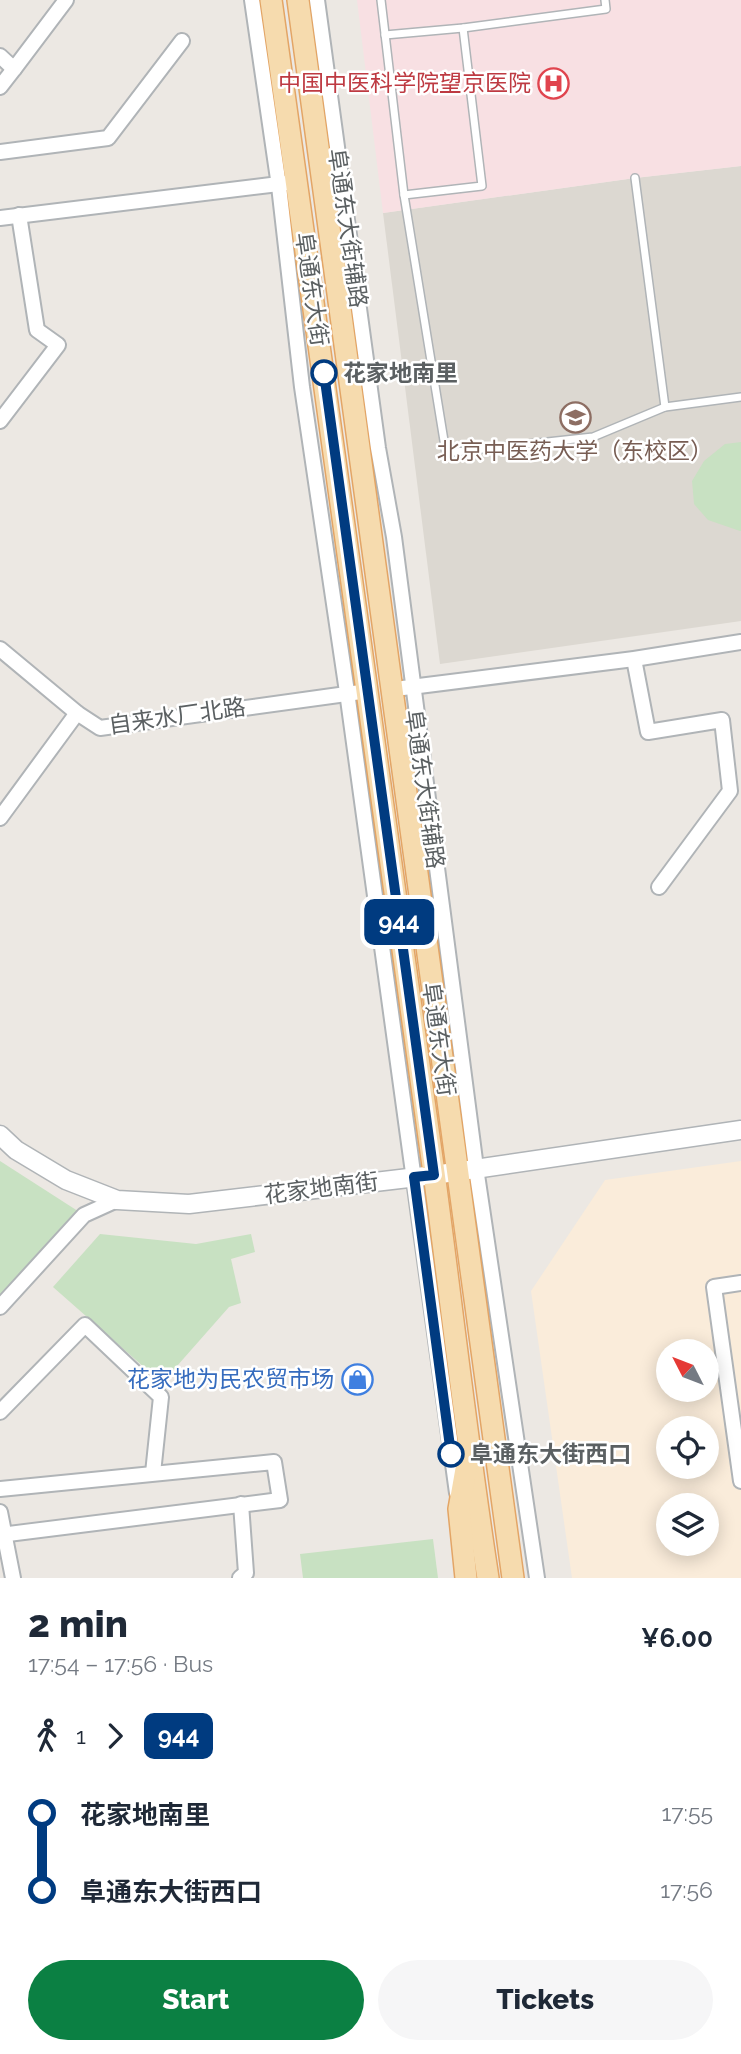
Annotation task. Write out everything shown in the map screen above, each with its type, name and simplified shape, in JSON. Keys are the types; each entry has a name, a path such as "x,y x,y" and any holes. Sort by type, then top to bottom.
{"main road":[{"name":"阜通东大街","path":"271,0 288,183 357,692 424,1176 488,1578"},
{"name":"阜通东大街","path":"298,0 401,688 467,1169 513,1578"},
{"path":"466,1578 459,1509 469,1452"}],"street":[{"path":"0,87 66,0"},
{"path":"0,218 288,183 252,0"},
{"name":"阜通东大街辅路","path":"317,0 378,448 394,537 401,688"},
{"path":"0,152 108,138 182,41"},
{"path":"0,56 14,69"},
{"path":"0,421 58,345 37,330 19,215"},
{"path":"401,688 634,659 741,642"},
{"path":"0,649 77,713"},
{"path":"634,659 648,733 722,720 729,779 730,791 659,887"},
{"name":"自来水厂北路","path":"0,818 77,713 100,728 357,692"},
{"name":"花家地南街","path":"0,1135 16,1150 66,1180 117,1200 189,1204 424,1176 741,1130"},
{"path":"467,1169 537,1578"},
{"path":"424,1176 459,1509"},
{"path":"0,1307 84,1215 117,1200"},
{"path":"741,1283 715,1287 739,1446 741,1481"},
{"path":"0,1412 85,1325 161,1397 153,1474"},
{"path":"0,1489 274,1462 280,1500 2,1534"},
{"path":"240,1578 246,1573 241,1504"},
{"path":"0,1512 2,1534 13,1578"}],"lane":[{"path":"381,0 404,195 446,453 593,437 665,407 741,397"},
{"path":"385,36 606,9 605,0"},
{"path":"404,195 482,186 463,28"},
{"path":"635,178 665,407"}],"shaded area":[{"name":"中国中医科学院望京医院","path":"357,0 741,0 741,166 383,213"},
{"name":"北京中医药大学（东校区）","path":"741,166 741,621 440,664 383,213"},
{"path":"741,1161 741,1578 572,1578 531,1291 605,1180"}],"green space":[{"path":"741,442 740,531 708,520 694,504 692,481 704,461 725,444"},
{"path":"0,1161 84,1215 0,1300"},
{"path":"100,1234 196,1244 251,1234 255,1252 231,1259 241,1303 229,1307 162,1383 53,1287"},
{"path":"433,1539 438,1578 303,1578 300,1554"}],"bus line":[{"name":"944","path":"324,373 434,1175 414,1177 451,1454"}],"place":[{"name":"中国中医科学院望京医院","path":"554,83"},
{"name":"花家地南里","path":"324,373"},
{"name":"北京中医药大学（东校区）","path":"575,417"},
{"name":"花家地为民农贸市场","path":"357,1379"},
{"name":"阜通东大街西口","path":"451,1454"}]}
